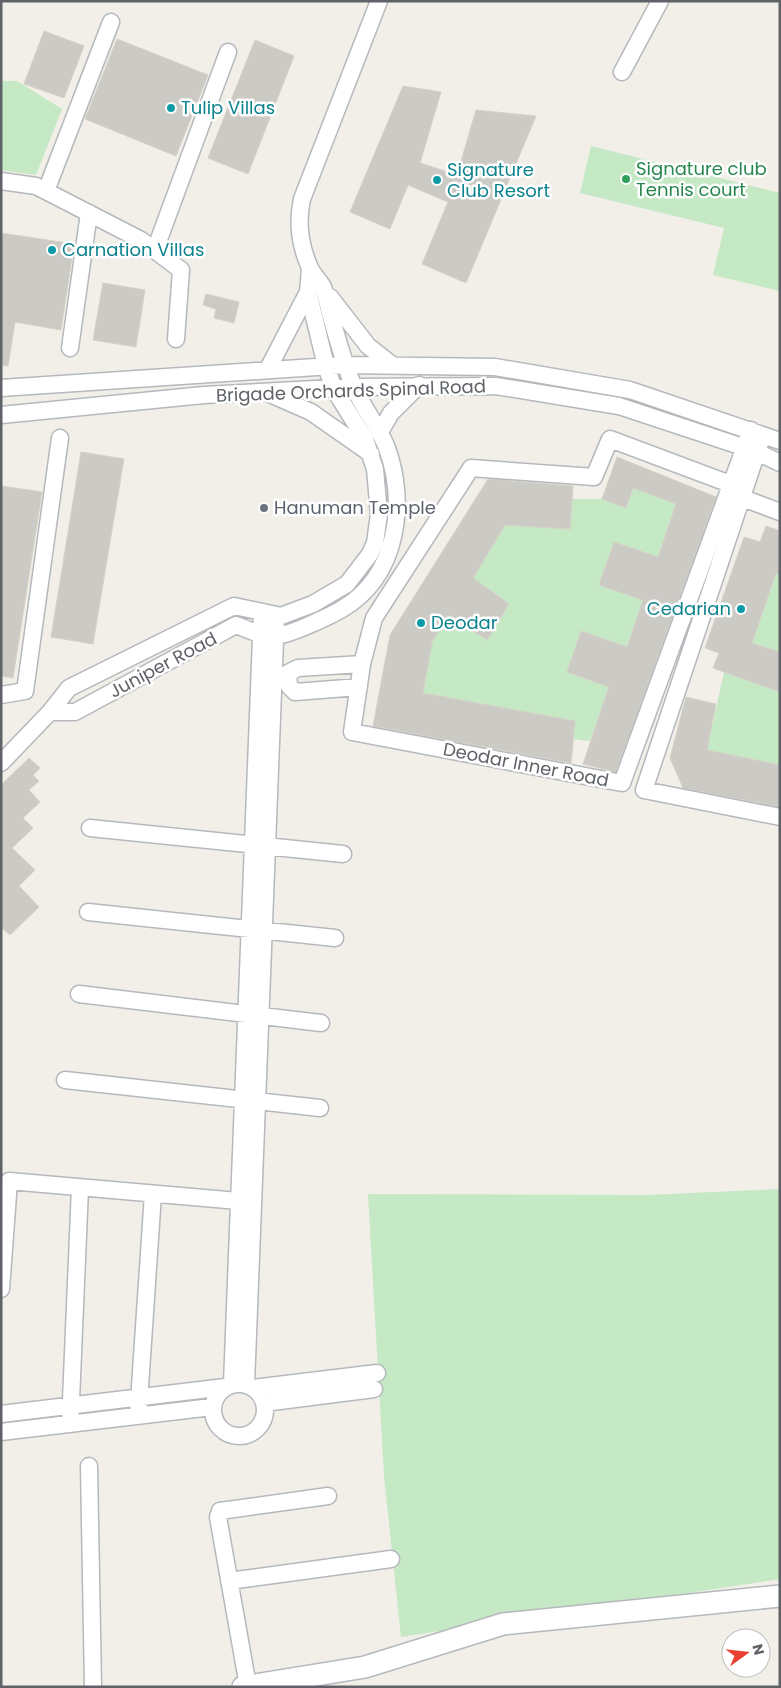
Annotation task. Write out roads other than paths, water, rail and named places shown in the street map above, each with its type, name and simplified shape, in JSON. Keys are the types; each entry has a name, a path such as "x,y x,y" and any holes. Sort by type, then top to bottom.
{"street":[{"path":"1,763 50,712 69,688 234,606 280,616 313,604 336,592 356,576 370,554 375,543 380,514 378,484 371,454 357,425 334,389 326,366 315,290 299,232 299,214 302,198 379,1"},
{"path":"622,72 660,1"},
{"path":"46,191 111,22"},
{"path":"155,250 228,52"},
{"path":"1,182 36,186 141,240 181,270 176,339"},
{"path":"70,348 88,213"},
{"path":"315,290 368,346 391,364"},
{"path":"268,635 333,614 346,606 368,587 385,562 395,532 397,499 392,465 380,432 353,387 346,365 315,290"},
{"path":"268,369 315,290"},
{"name":"Brigade Orchards Spinal Road","path":"1,388 346,365 391,364 495,368 630,390 780,441"},
{"path":"380,432 391,413 419,385"},
{"name":"Brigade Orchards Spinal Road","path":"1,415 204,395 353,387 419,385 496,386 619,406 749,449 780,462"},
{"path":"265,392 311,412 371,454"},
{"path":"757,432 735,490 644,790 780,817"},
{"path":"1,695 24,691 60,438"},
{"name":"Deodar Inner Road","path":"610,439 735,490 622,783 352,732 362,664 374,618 471,468 594,478 610,439"},
{"path":"735,490 780,512"},
{"path":"239,1386 269,614"},
{"name":"Juniper Road","path":"50,712 75,712 236,626 268,635"},
{"path":"358,687 296,692 289,686 288,673 298,668 362,664"},
{"path":"90,828 343,854"},
{"path":"88,912 335,938"},
{"path":"79,994 321,1023"},
{"path":"65,1080 320,1108"},
{"path":"1,1289 9,1181 246,1202"},
{"path":"70,1424 80,1188"},
{"path":"138,1416 154,1194"},
{"path":"1,1414 239,1386 376,1381 264,1403 239,1386"},
{"path":"239,1386 214,1399 212,1406 213,1414 220,1428 233,1436 241,1437 254,1432 260,1426 265,1413 264,1403"},
{"path":"1,1432 212,1406"},
{"path":"89,1466 93,1687"},
{"path":"328,1496 220,1511 218,1518 245,1686 365,1667 503,1624 780,1596"},
{"path":"229,1581 391,1559"}],"place":[{"name":"Tulip Villas","path":"171,108"},
{"name":"Signature club Tennis court","path":"626,179"},
{"name":"Signature Club Resort","path":"437,180"},
{"name":"Carnation Villas","path":"52,250"},
{"name":"Hanuman Temple","path":"264,508"},
{"name":"Cedarian","path":"741,609"},
{"name":"Deodar","path":"421,623"}]}
